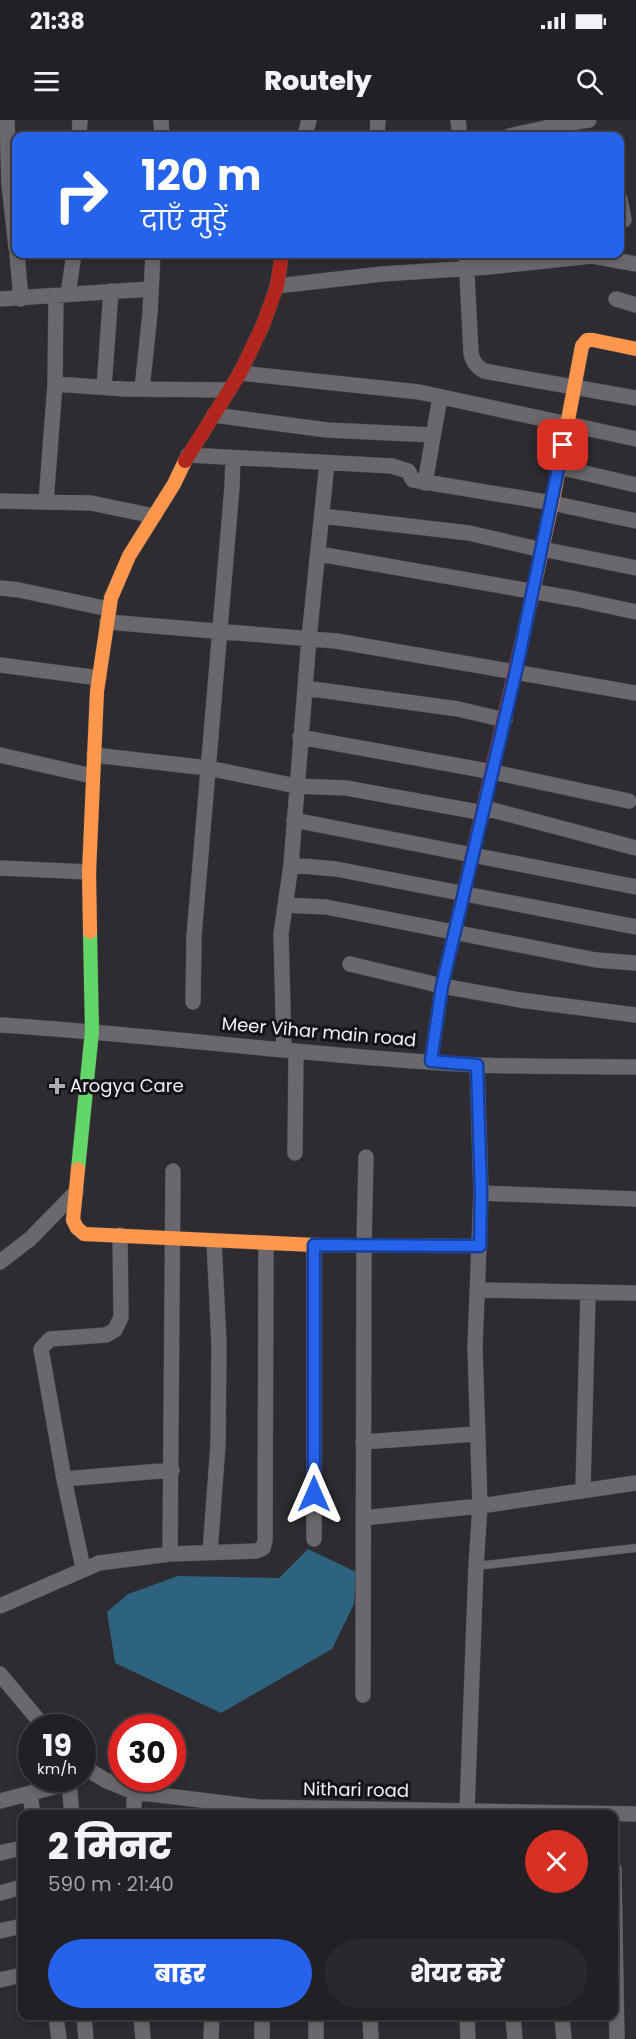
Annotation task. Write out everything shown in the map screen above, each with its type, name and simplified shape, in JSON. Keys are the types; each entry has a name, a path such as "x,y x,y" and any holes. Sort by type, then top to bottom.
{"street":[{"path":"8,120 12,211"},
{"path":"533,132 589,120"},
{"path":"17,258 21,298"},
{"path":"46,502 55,384 54,334 73,258"},
{"path":"142,389 150,313 153,258"},
{"path":"281,258 277,286 263,325 240,373 188,455 174,484 129,556 111,598 99,678 92,776 89,872 92,1031 73,1220 76,1228 84,1234 314,1245 480,1246"},
{"path":"277,286 382,274 466,261 540,258"},
{"path":"606,258 636,264"},
{"path":"466,261 471,353 475,364 484,371 636,398"},
{"path":"0,299 150,289"},
{"path":"104,387 111,291"},
{"path":"616,299 636,305"},
{"path":"431,1061 442,986 516,671 552,503 582,346 586,340 603,341 636,349"},
{"path":"240,373 397,389 567,423 636,440"},
{"path":"55,384 142,389 230,390"},
{"path":"425,483 440,397"},
{"path":"214,415 327,430 433,435"},
{"path":"188,455 402,468 408,471 413,480 425,483 552,503 636,521"},
{"path":"193,1002 194,936 232,487 232,458"},
{"path":"296,1154 281,934 291,864 300,737 327,463"},
{"path":"559,467 636,484"},
{"path":"0,501 91,503 154,516"},
{"path":"322,516 469,533 636,568"},
{"path":"319,554 636,612"},
{"path":"0,588 19,590 108,616 220,631 336,641 636,693"},
{"path":"0,665 99,678"},
{"path":"305,687 458,709 505,720"},
{"path":"300,737 493,772 629,801"},
{"path":"0,755 92,776"},
{"path":"94,755 208,768 296,786 346,788 484,810 636,848"},
{"path":"294,820 636,887"},
{"path":"291,864 336,869 636,927"},
{"path":"0,868 89,872"},
{"path":"285,905 326,907 596,960 636,963"},
{"path":"350,964 442,986 520,1000 636,1015"},
{"name":"Meer Vihar main road","path":"0,1025 477,1065 636,1067"},
{"path":"461,1810 480,1506 475,1347 481,1193 477,1065"},
{"path":"363,1695 366,1157"},
{"path":"170,1554 173,1171"},
{"path":"0,1262 30,1239 76,1192"},
{"path":"481,1193 636,1199"},
{"path":"83,1568 64,1479 41,1349 50,1340 106,1335 116,1330 121,1317 120,1236"},
{"path":"210,1552 218,1445 219,1344 214,1241"},
{"path":"0,1606 83,1568 115,1560 170,1554 256,1551 263,1548 265,1540 266,1243"},
{"path":"314,1245 314,1539"},
{"path":"478,1290 636,1293"},
{"path":"583,1490 588,1293"},
{"path":"363,1442 476,1434"},
{"path":"64,1479 171,1470"},
{"path":"363,1518 480,1506 636,1482"},
{"path":"0,1674 33,1714"},
{"path":"0,1801 33,1792"},
{"path":"71,1792 72,1810"},
{"path":"134,1792 134,1810"},
{"name":"Nithari road","path":"134,1792 211,1808 242,1810"},
{"path":"30,1793 32,1810"},
{"name":"Nithari road","path":"618,1814 636,1814"},
{"path":"0,1853 18,1849"},
{"path":"0,1893 18,1888"},
{"path":"0,1931 18,1927"},
{"path":"0,1980 18,1976"},
{"path":"57,2020 59,2039"},
{"path":"84,2020 86,2039"},
{"path":"141,2020 143,2039"},
{"path":"211,2039 212,2020"},
{"path":"262,2020 262,2039"},
{"path":"316,2020 316,2039"},
{"path":"370,2020 371,2039"},
{"path":"468,2020 468,2039"},
{"path":"513,2020 515,2039"},
{"path":"562,2020 564,2039"},
{"path":"616,2020 617,2039"}],"lane":[{"path":"476,1566 636,1548"}],"water":[{"path":"308,1549 356,1572 354,1604 332,1649 221,1713 115,1663 107,1612 128,1594 178,1576 279,1578"}],"traffic: fast":[{"path":"78,1169 92,1031 90,932"}],"traffic: slow":[{"path":"531,601 582,346 587,340 593,340 636,349"},
{"path":"90,932 89,872 97,691 111,598 129,556 174,484 185,461"},
{"path":"78,1169 73,1220 84,1234 314,1245 480,1246"}],"traffic: jam":[{"path":"185,461 240,373 263,325 277,286 281,258"},
{"path":"431,1061 442,986 531,601"}],"place":[{"name":"Arogya Care","path":"57,1086"}],"route":[{"path":"314,1494 314,1245 480,1246 481,1193 477,1065 431,1061 442,986 516,671 563,445"}]}
